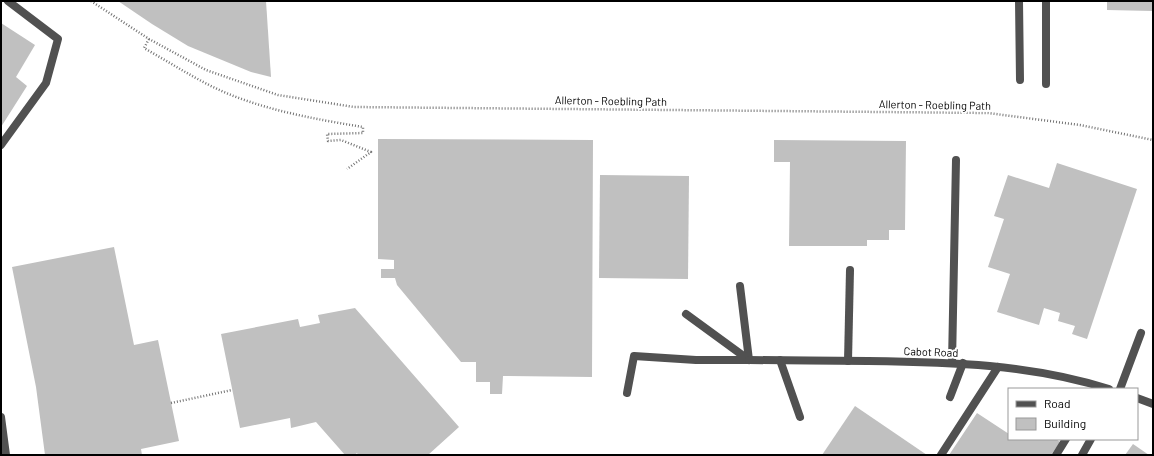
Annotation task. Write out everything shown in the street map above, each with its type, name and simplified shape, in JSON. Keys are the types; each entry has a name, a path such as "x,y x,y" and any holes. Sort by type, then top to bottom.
{"street":[{"path":"1,145 46,83 58,39 8,1"},
{"path":"1019,1 1020,80"},
{"path":"1046,1 1046,84"},
{"path":"952,363 956,160"},
{"path":"848,361 850,270"},
{"path":"740,286 749,360"},
{"path":"686,314 749,360"},
{"path":"1120,388 1141,333"},
{"name":"Cabot Road","path":"626,393 634,356 696,360 952,363 998,367 1059,376 1103,388"},
{"path":"780,360 800,417"},
{"path":"950,397 962,364"},
{"path":"942,455 998,367"},
{"path":"1138,398 1153,404"},
{"path":"1,417 6,455"},
{"path":"1056,455 1065,440"},
{"path":"1082,455 1090,440"}],"path":[{"name":"Allerton - Roebling Path","path":"91,1 149,39 206,70 278,95 354,107 988,113 1080,125 1153,140"},
{"path":"149,39 144,48 214,87 263,106 326,121 363,127 363,133 327,134 328,141 341,140 371,152 347,169"},
{"path":"171,403 232,390"}],"building":[{"path":"118,1 266,1 271,77 251,72 188,46"},
{"path":"1107,1 1153,1 1153,11 1107,10"},
{"path":"1,23 35,45 16,77 27,86 1,127"},
{"path":"378,139 593,140 592,377 503,376 502,394 490,394 490,382 476,382 476,362 461,362 397,285 395,278 381,278 381,269 394,269 394,260 378,259"},
{"path":"774,140 906,141 905,230 889,230 889,240 867,240 867,246 789,246 790,162 774,162"},
{"path":"1057,163 1137,189 1087,339 1072,334 1075,326 1058,321 1060,313 1044,308 1039,325 997,312 1010,274 988,267 1004,219 994,216 1008,175 1049,188"},
{"path":"600,175 689,176 688,279 599,278"},
{"path":"114,247 134,345 158,340 179,441 141,449 142,455 45,455 36,387 12,267"},
{"path":"355,308 459,427 428,455 358,455 357,453 355,455 345,455 316,422 291,428 290,418 240,428 221,334 298,319 300,327 320,323 318,315"},
{"path":"855,406 927,455 822,455"},
{"path":"977,413 1008,433 1008,440 1057,440 1060,442 1051,455 949,455"},
{"path":"1133,444 1149,455 1125,455"}]}
